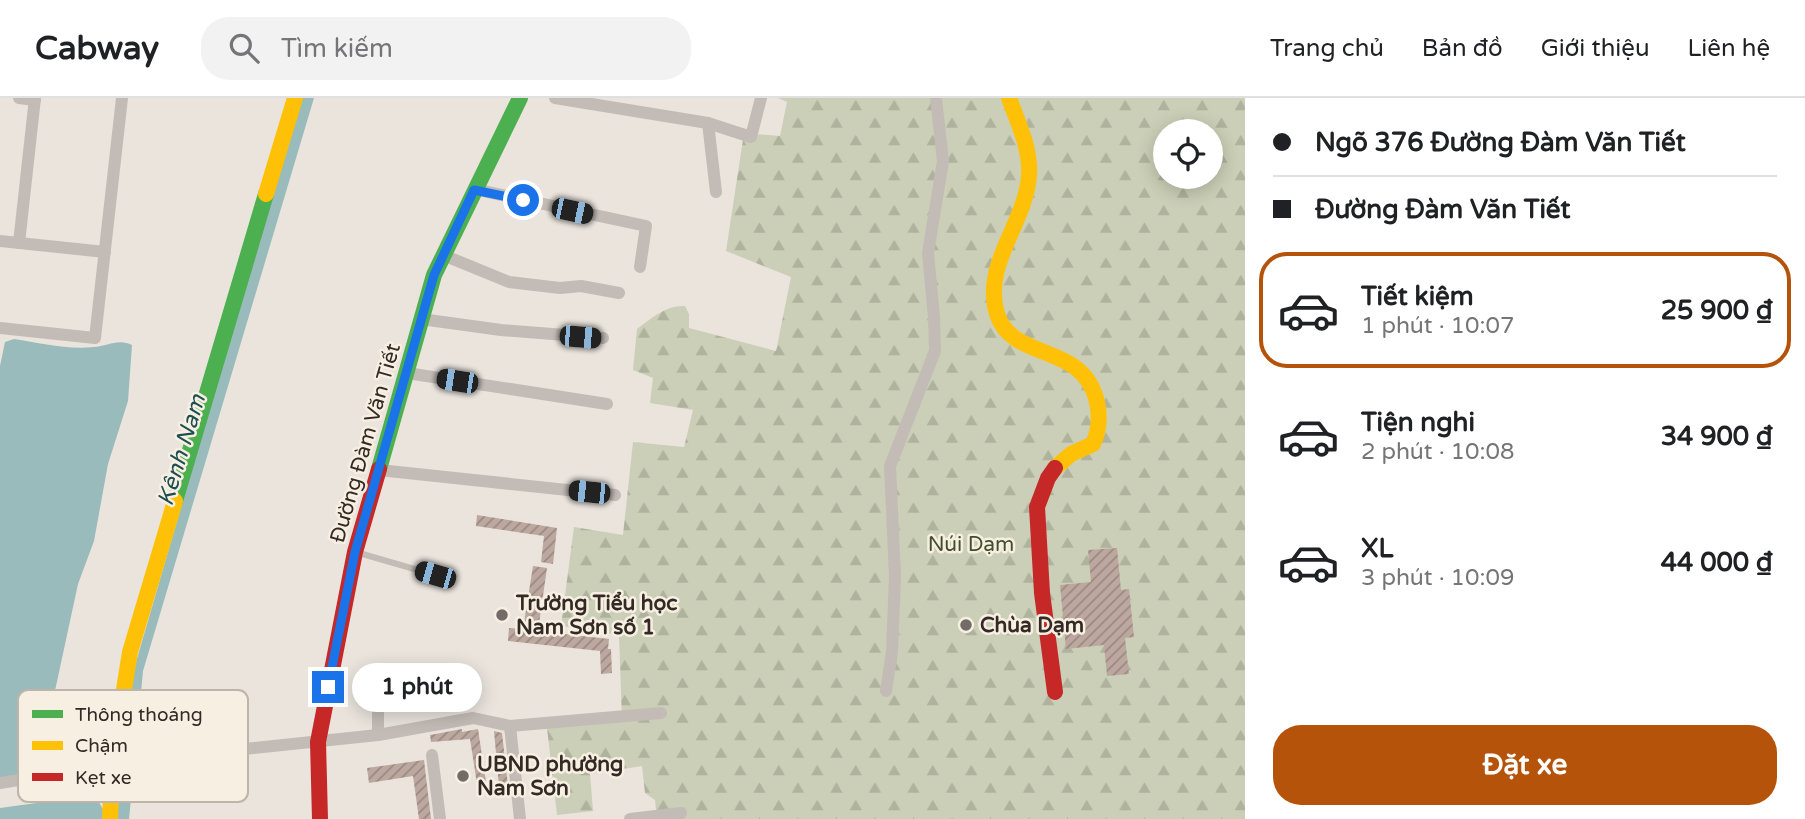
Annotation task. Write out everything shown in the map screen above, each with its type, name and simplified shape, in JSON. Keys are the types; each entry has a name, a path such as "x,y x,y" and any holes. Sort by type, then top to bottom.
{"street":[{"path":"19,98 35,99 19,243"},
{"path":"0,328 95,338 122,98"},
{"path":"124,690 130,652 295,98"},
{"name":"Đường Đàm Văn Tiết","path":"320,819 318,742 355,552 434,275 520,98"},
{"path":"555,98 708,123 751,137 761,98"},
{"path":"886,691 892,652 895,576 890,466 935,351 928,253 943,161 936,98"},
{"path":"1009,98 1028,154 1029,177 1022,209 998,258 995,271 993,287 998,317 1011,337 1079,368 1095,391 1099,411 1098,431 1093,443 1063,458 1057,464 1048,478 1037,508 1042,593 1055,692"},
{"path":"708,123 716,192"},
{"path":"474,190 646,226 640,267"},
{"path":"0,241 105,252"},
{"path":"443,255 509,282 560,288 581,286 619,293"},
{"path":"421,319 500,330 603,338"},
{"path":"407,373 607,404"},
{"path":"379,470 615,495"},
{"path":"378,676 378,734"},
{"path":"248,749 378,734 473,718 510,726 661,713"},
{"path":"510,726 520,819"},
{"path":"432,755 440,819"},
{"path":"0,783 18,780"},
{"path":"631,819 681,813"}],"lane":[{"path":"355,552 435,575"}],"green space":[{"name":"Núi Dạm","path":"778,98 1245,98 1245,819 657,819 655,800 645,793 642,766 590,774 593,811 557,815 547,728 622,720 619,635 561,626 574,527 623,535 633,442 684,447 693,410 650,403 653,378 633,370 637,329 665,310 685,306 689,314 689,328 776,351 791,277 726,251 744,133 780,136 787,102"}],"water":[{"name":"Kênh Nam","path":"300,98 314,98 143,671 141,690 130,690 134,669"},
{"path":"14,339 74,348 118,342 132,345 128,401 108,464 94,541 78,584 55,690 18,690 18,777 0,780 0,366 5,342"},
{"path":"44,802 99,802 105,813 104,819 0,819 0,808"},
{"name":"Kênh Nam","path":"117,802 131,802 129,819 116,819"}],"building":[{"path":"477,515 557,528 553,564 541,562 544,536 476,526"},
{"path":"1117,548 1121,590 1129,589 1134,637 1125,638 1129,674 1107,676 1104,645 1066,649 1060,585 1091,582 1088,550"},
{"path":"533,566 547,568 538,631 609,639 612,673 601,674 600,651 508,641 509,628 523,629"},
{"path":"462,729 462,732 478,729 487,789 478,790 470,739 431,742 430,735"},
{"path":"494,731 502,733 508,786 499,786"},
{"path":"424,760 431,819 419,819 413,776 369,783 367,768"}],"traffic: fast":[{"path":"379,469 434,275 520,98"},
{"path":"175,501 266,194"}],"traffic: slow":[{"path":"266,194 295,98"},
{"path":"1009,98 1026,146 1029,176 1026,194 999,261 995,278 997,314 1005,329 1017,340 1078,369 1089,383 1098,407 1098,429 1093,444 1071,454 1055,468"},
{"path":"124,690 130,652 175,501"},
{"path":"110,819 111,802"}],"traffic: jam":[{"path":"1055,468 1048,478 1037,507 1042,593 1055,692"},
{"path":"320,819 318,742 355,552 379,469"}],"place":[{"name":"Trường Tiểu học Nam Sơn số 1","path":"502,615"},
{"name":"Chùa Dạm","path":"966,625"},
{"name":"UBND phường Nam Sơn","path":"463,776"}],"route":[{"path":"328,687 355,552 434,275 474,190 523,200"}]}
